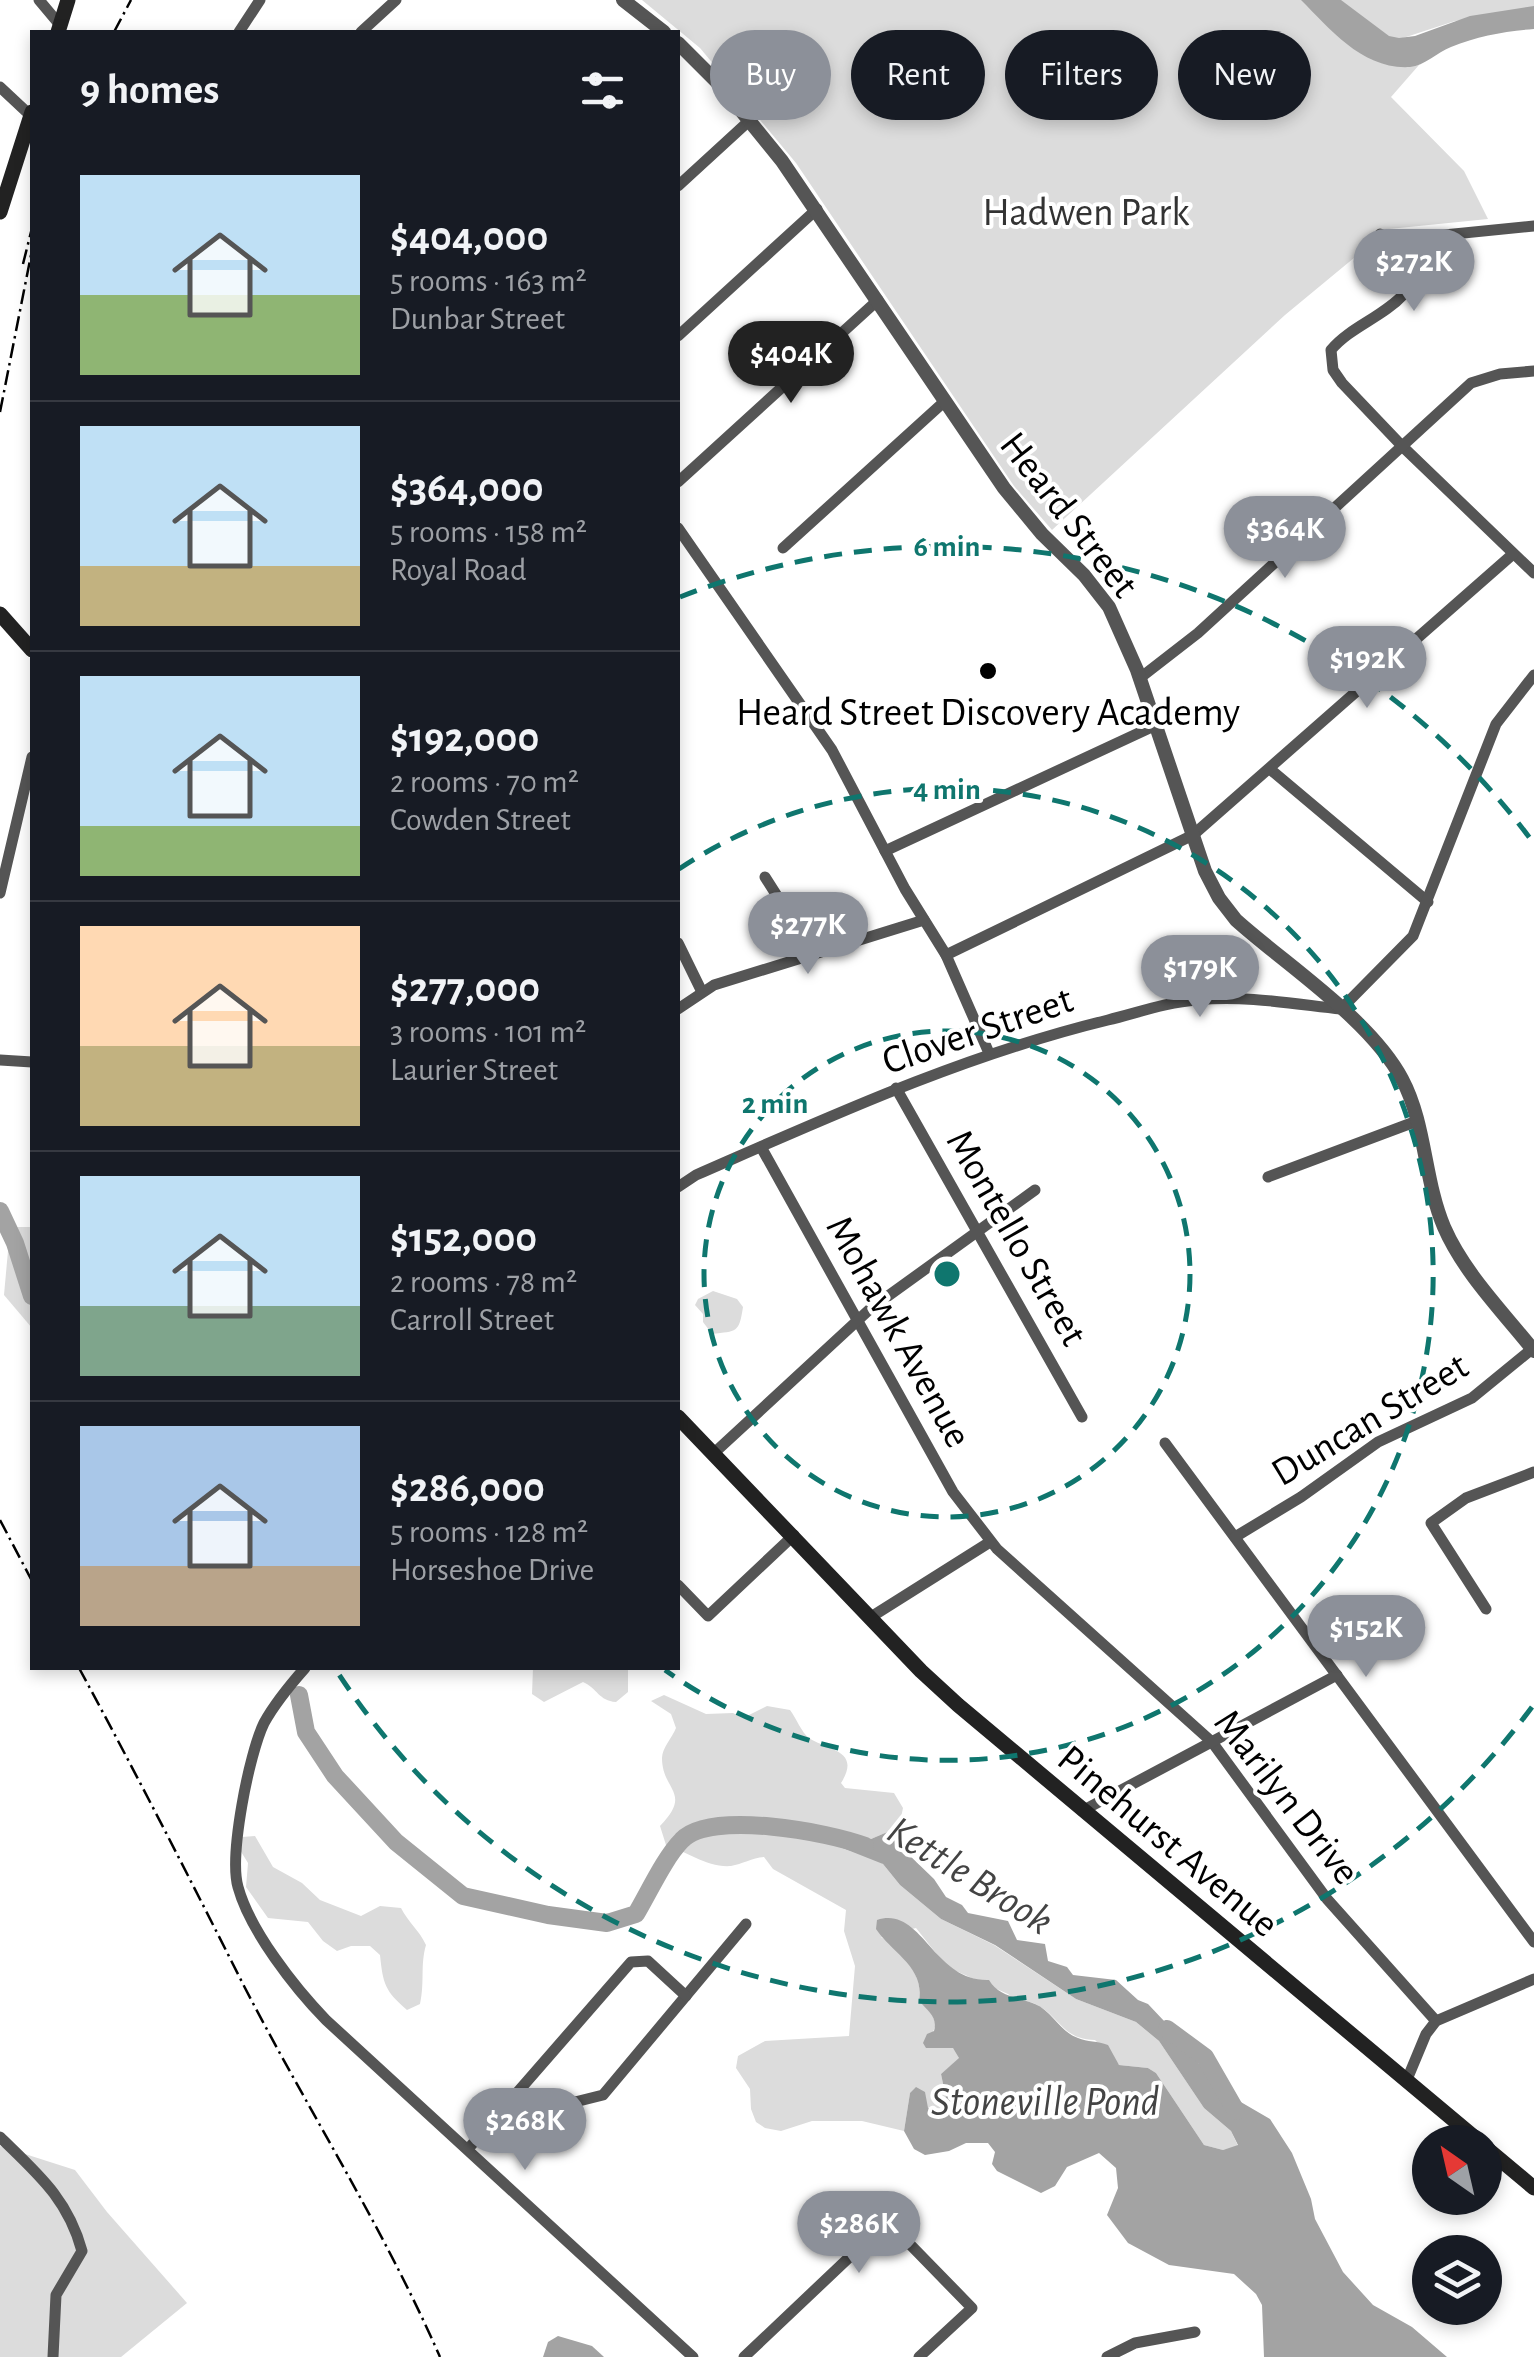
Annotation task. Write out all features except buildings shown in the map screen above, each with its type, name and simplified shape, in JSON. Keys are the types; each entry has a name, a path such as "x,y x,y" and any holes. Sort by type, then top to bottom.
{"main road":[{"path":"59,29 68,0"},
{"path":"0,212 30,120"},
{"path":"0,614 30,648"},
{"name":"Pinehurst Avenue","path":"680,1419 958,1705 1458,2125"},
{"name":"Pinehurst Avenue","path":"1502,2162 1534,2188"}],"street":[{"path":"38,0 59,29"},
{"path":"244,30 260,0"},
{"path":"363,30 396,0"},
{"path":"623,0 661,30"},
{"name":"Heard Street","path":"680,45 710,74"},
{"path":"0,87 30,112"},
{"path":"680,184 750,120"},
{"name":"Heard Street","path":"750,120 817,209 1004,488 1097,590 1140,678 1206,871 1227,910 1341,1009 1382,1048 1398,1071 1417,1122 1444,1225 1463,1260 1533,1350"},
{"path":"680,334 817,209"},
{"path":"1380,234 1394,240 1534,226"},
{"path":"1404,239 1404,294 1380,315 1340,339 1330,352 1333,370 1402,446 1534,573"},
{"path":"680,480 878,300"},
{"path":"1140,678 1198,632 1472,384 1500,374 1534,371"},
{"path":"784,548 944,401"},
{"path":"680,531 832,750 946,955 989,1052"},
{"path":"946,955 1193,835 1513,554"},
{"path":"1341,1009 1414,936 1496,724 1534,675"},
{"path":"885,851 1156,725"},
{"path":"0,893 30,766"},
{"path":"1271,770 1428,902"},
{"path":"764,877 814,954"},
{"path":"680,1008 702,992 924,920"},
{"path":"680,947 702,992"},
{"name":"Clover Street","path":"680,1186 696,1175 896,1088 989,1052 1192,1000 1226,998 1341,1009"},
{"path":"0,1060 30,1062"},
{"name":"Montello Street","path":"896,1088 1082,1418"},
{"path":"1268,1177 1417,1122"},
{"name":"Mohawk Avenue","path":"761,1147 953,1492 990,1542"},
{"path":"712,1454 857,1320 1035,1190"},
{"name":"Duncan Street","path":"1234,1537 1301,1497 1378,1442 1472,1398 1533,1350"},
{"path":"1165,1443 1534,1942"},
{"path":"1486,1610 1430,1523 1466,1498 1534,1472"},
{"path":"680,1588 708,1616 794,1536"},
{"path":"870,1617 990,1542"},
{"name":"Marilyn Drive","path":"990,1542 1212,1742 1327,1899 1436,2020"},
{"path":"303,1670 269,1714 255,1746 237,1840 240,1894 260,1932 298,1990 326,2020 693,2357"},
{"path":"1082,1811 1337,1675"},
{"path":"519,2092 575,2102 603,2095 746,1924"},
{"path":"468,2149 631,1962 648,1961 686,1996"},
{"path":"1406,2082 1436,2020 1534,1979"},
{"path":"0,2138 56,2192 74,2222 82,2252 56,2294 53,2357"},
{"path":"744,2357 876,2232 888,2226 895,2228 972,2308 919,2357"},
{"path":"1107,2357 1135,2344 1195,2332"}],"green space":[{"name":"Hadwen Park","path":"642,0 1534,0 1534,10 1455,21 1400,39 1419,65 1391,97 1464,171 1488,219 1389,229 1285,315 1052,530 1014,486 796,163 760,120 831,120 831,30 710,30 710,60"},
{"path":"16,1227 30,1227 30,1326 4,1295 9,1240"},
{"path":"713,1291 737,1299 743,1307 735,1329 712,1334 703,1322 703,1314 695,1305"},
{"path":"533,1670 628,1670 628,1692 616,1702 583,1682 544,1702 532,1694"},
{"path":"664,1695 706,1714 733,1713 743,1718 767,1706 790,1710 809,1738 845,1757 846,1772 841,1783 845,1788 894,1793 903,1808 899,1827 871,1839 843,1837 883,1864 900,1885 941,1919 994,1945 1076,1999 1136,2022 1159,2041 1204,2108 1231,2131 1238,2146 1223,2150 1204,2145 1156,2073 1148,2068 1119,2065 1095,2040 1069,2032 1039,2006 947,1967 916,1928 881,1937 910,1964 918,1982 919,2001 932,2014 936,2024 927,2048 958,2051 959,2059 941,2074 947,2103 943,2111 928,2108 910,2093 904,2131 862,2121 812,2121 781,2131 756,2122 750,2089 736,2068 738,2056 765,2041 849,2036 855,1966 844,1931 846,1910 773,1869 764,1857 722,1866 666,1845 660,1826 670,1815 675,1798 662,1758 676,1728 671,1714 651,1701"},
{"path":"255,1836 273,1867 302,1883 320,1900 361,1916 380,1906 401,1908 426,1945 420,2004 407,2010 394,1997 384,1980 380,1955 370,1946 337,1951 308,1922 268,1918 246,1887 248,1863 240,1850 242,1837"},
{"path":"0,2146 75,2170 187,2303 121,2357 0,2357"}],"water":[{"path":"1301,0 1341,0 1389,36 1399,38 1470,16 1534,6 1534,29 1481,37 1415,66 1393,66 1349,46"},
{"name":"Stoneville Pond","path":"899,1827 900,1844 946,1897 968,1913 1008,1921 1017,1940 1045,1944 1048,1961 1067,1967 1073,1975 1116,1980 1148,2004 1227,2094 1270,2119 1292,2153 1315,2219 1343,2272 1373,2305 1412,2327 1447,2357 1264,2357 1262,2305 1234,2274 1169,2265 1128,2243 1107,2215 1118,2188 1116,2168 1099,2153 1067,2167 1055,2186 1041,2193 997,2171 992,2164 995,2152 988,2143 966,2143 925,2155 914,2149 904,2131 910,2093 916,2087 925,2092 928,2108 943,2111 947,2103 941,2074 959,2058 953,2048 926,2048 923,2043 935,2026 929,2011 919,2001 917,1979 876,1929 877,1920 892,1918 906,1923 954,1969 989,1980 1003,1993 1041,2007 1072,2035 1108,2045 1119,2065 1148,2068 1156,2073 1204,2145 1223,2150 1238,2145 1231,2131 1204,2108 1159,2041 1136,2022 1076,1999 995,1945 941,1919 900,1885 883,1864 835,1845 843,1837 871,1839"},
{"path":"558,2336 592,2346 604,2357 543,2357 548,2342"}],"waterway":[{"name":"Kettle Brook","path":"0,1211 30,1290"},
{"name":"Kettle Brook","path":"299,1695 306,1732 335,1776 396,1842 463,1896 548,1915 607,1923 636,1914 669,1856 696,1831 717,1826 770,1826 865,1846"},
{"name":"Kettle Brook","path":"1167,2029 1205,2057 1236,2111"}],"railway":[{"path":"115,30 131,0"},
{"path":"23,264 30,236"},
{"path":"0,412 30,260"},
{"path":"0,1520 30,1577"},
{"path":"80,1670 268,2032 395,2262 440,2357"}],"place":[{"name":"Heard Street Discovery Academy","path":"988,671"}]}
